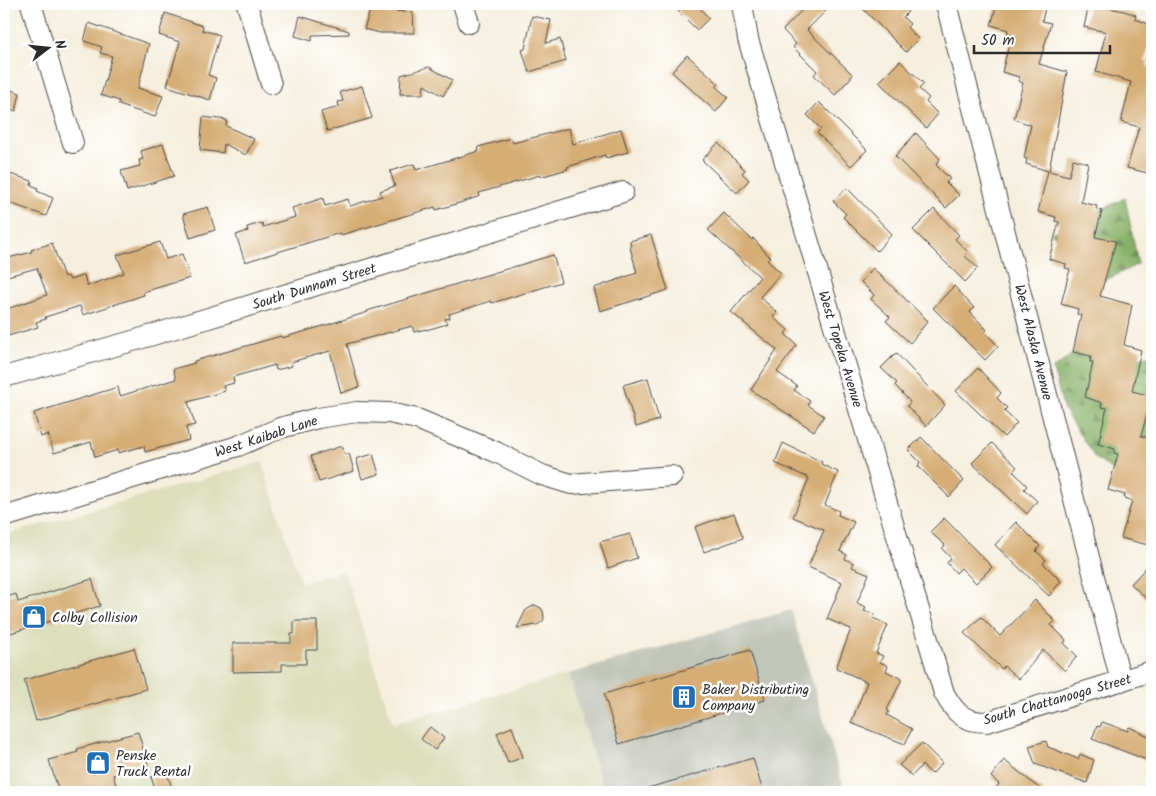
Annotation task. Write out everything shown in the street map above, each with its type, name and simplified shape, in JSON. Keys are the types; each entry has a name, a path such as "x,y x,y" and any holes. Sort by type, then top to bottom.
{"street":[{"path":"31,4 73,143"},
{"path":"247,4 271,84"},
{"name":"West Topeka Avenue","path":"742,4 751,48 944,693"},
{"name":"West Alaska Avenue","path":"946,4 1121,681"},
{"name":"South Dunnam Street","path":"4,378 136,340 623,192"},
{"name":"West Kaibab Lane","path":"4,517 238,446 280,428 318,418 357,412 388,414 416,419 488,449 542,475 571,484 672,476"},
{"name":"South Chattanooga Street","path":"944,693 961,717 974,722 987,722 1152,671"}],"shaded area":[{"path":"262,462 301,583 344,571 393,724 568,674 604,792 4,792 4,535"},
{"path":"791,610 845,792 604,792 568,674"}],"green space":[{"path":"1125,198 1138,264 1094,286 1052,233"},
{"path":"1086,344 1130,360 1152,355 1152,522 1135,485 1095,458 1064,410 1053,369"}],"building":[{"path":"372,4 397,4 395,11 413,13 414,33 380,33 364,29"},
{"path":"671,4 696,4 709,18 697,30"},
{"path":"808,4 832,4 807,30 853,75 835,95 814,75 817,71 793,47 796,44 783,30"},
{"path":"858,4 900,4 908,12 903,17 910,24 907,27 918,39 906,52"},
{"path":"997,4 1046,4 1042,21 1051,23 1039,64 1067,72 1049,171 1069,176 1073,159 1088,163 1081,202 1097,206 1096,209 1102,211 1095,237 1116,241 1100,296 1132,305 1124,345 1141,350 1132,391 1152,396 1141,436 1152,439 1152,546 1121,538 1132,501 1124,498 1125,495 1108,490 1118,454 1114,453 1115,449 1098,444 1107,408 1101,407 1102,403 1085,397 1093,362 1090,362 1091,356 1073,352 1081,315 1077,314 1078,309 1061,304 1070,269 1065,268 1066,264 1049,259 1059,222 1055,221 1056,217 1038,212 1048,171 1026,164 1027,159 1024,158 1031,125 1014,119 1023,83 1018,81 1019,77 1002,72 1011,36 1007,35 1008,30 991,25"},
{"path":"1089,4 1136,15 1135,19 1152,25 1152,35 1145,61 1148,62 1147,66 1152,68 1152,174 1127,168 1139,127 1121,122 1131,82 1096,72 1106,32 1084,27"},
{"path":"165,13 203,26 202,30 220,35 208,75 216,78 210,100 167,86 180,42 159,35"},
{"path":"300,16 349,31 349,34 312,35 312,41 295,36"},
{"path":"532,16 551,20 546,43 560,39 566,61 529,72 522,50 525,49"},
{"path":"89,23 149,44 138,88 163,96 155,117 119,105 119,101 101,95 112,56 100,53 102,47 84,41"},
{"path":"687,55 719,84 716,87 728,97 716,112 672,72"},
{"path":"900,61 924,84 919,89 929,98 926,102 938,114 926,128 879,82"},
{"path":"429,67 452,80 443,96 424,85 423,94 400,94 401,75"},
{"path":"362,86 372,118 327,131 321,112 339,107 338,102 343,101 340,92"},
{"path":"4,88 20,93 16,111 4,107"},
{"path":"819,102 867,150 851,166 817,133 821,129 807,115"},
{"path":"203,117 227,120 226,126 254,139 246,155 224,144 223,153 200,150"},
{"path":"569,128 573,144 621,129 628,152 606,158 605,155 567,167 568,169 479,193 480,196 436,210 435,207 245,262 236,235 248,231 247,227 262,223 263,227 295,217 292,208 323,198 325,206 348,199 350,206 382,196 380,191 395,186 390,171 414,164 416,170 479,151 478,147 511,138 513,143"},
{"path":"916,133 940,159 936,165 950,179 946,182 959,195 946,208 895,156"},
{"path":"718,143 745,170 742,173 749,180 737,193 702,160"},
{"path":"163,144 174,176 127,191 121,171 140,166 139,160 143,159 141,151"},
{"path":"4,172 32,181 31,185 38,188 37,191 53,198 46,216 4,201"},
{"path":"847,188 892,234 877,251 843,217 846,214 833,201"},
{"path":"208,207 215,230 190,238 183,214"},
{"path":"934,209 959,235 955,239 968,252 965,256 978,268 965,282 913,230"},
{"path":"724,213 752,240 753,238 770,257 767,260 781,273 760,297 777,312 773,317 788,330 785,334 797,345 777,372 797,386 794,390 810,401 808,405 824,416 814,431 751,390 777,350 731,312 760,277 708,230"},
{"path":"651,235 668,290 600,311 594,288 637,273 630,241"},
{"path":"160,242 166,259 182,254 190,278 143,292 144,295 83,315 80,306 45,317 46,319 36,322 38,327 8,336 4,323 4,310 47,295 37,268 4,277 4,259 32,252 31,250 52,243 64,277 68,276 70,280 84,275 87,286 124,273 117,255"},
{"path":"553,255 561,282 449,314 450,318 445,319 447,324 414,332 412,326 347,344 359,387 341,393 330,351 291,362 292,366 276,370 275,365 233,377 234,383 223,386 225,391 188,402 195,425 186,427 189,440 145,452 144,446 118,453 118,450 95,457 91,442 54,453 48,434 41,437 34,413 118,387 120,396 176,379 173,369 195,363 194,361 320,327"},
{"path":"873,268 928,321 910,343 886,321 890,317 871,299 874,295 861,282"},
{"path":"954,286 974,308 970,312 987,330 985,332 998,346 985,360 933,308"},
{"path":"896,353 945,405 926,426 907,406 910,402 895,385 897,383 881,368"},
{"path":"978,368 1001,393 997,398 1007,408 1004,411 1017,423 1004,437 956,391"},
{"path":"648,378 659,420 636,427 623,385"},
{"path":"921,437 964,481 949,497 918,466 920,462 908,450"},
{"path":"783,443 838,472 825,505 839,511 838,515 854,522 840,551 847,555 845,559 854,563 852,567 869,574 857,603 866,607 864,611 874,614 873,618 888,625 876,653 883,656 880,662 888,666 886,671 902,679 887,710 889,711 887,715 912,729 905,744 851,723 867,682 836,668 851,629 827,619 842,582 808,567 824,530 793,517 809,478 775,463"},
{"path":"992,443 1017,467 1013,471 1027,486 1024,489 1037,501 1027,514 972,463"},
{"path":"342,446 345,455 349,453 354,471 319,482 311,456"},
{"path":"373,454 379,474 362,479 356,459"},
{"path":"734,513 743,538 704,552 695,527"},
{"path":"944,518 992,567 976,583 961,568 956,573 947,563 951,558 942,549 945,545 930,532"},
{"path":"1016,522 1040,546 1036,551 1046,560 1043,563 1061,581 1049,596 995,545"},
{"path":"630,534 637,558 608,568 600,542"},
{"path":"1152,561 1152,604 1131,584"},
{"name":"Colby Collision","path":"92,579 100,606 4,635 4,598 16,594 18,602"},
{"path":"1035,600 1055,621 1051,625 1066,640 1064,643 1077,656 1065,671 1043,650 1019,679 1004,666 1002,669 964,633 981,617 1000,636"},
{"path":"535,605 543,611 543,621 537,625 517,628 526,610"},
{"path":"294,621 317,621 317,650 306,650 306,664 282,664 282,671 233,672 233,643 291,643 291,634 294,634"},
{"path":"134,648 146,689 36,721 24,680"},
{"name":"Baker Distributing Company","path":"750,650 765,700 619,744 604,694"},
{"path":"1102,722 1128,731 1129,727 1152,738 1152,762 1092,739 1097,726 1100,727"},
{"path":"430,727 444,738 435,750 421,739"},
{"path":"512,727 523,757 508,763 497,733"},
{"name":"Penske Truck Rental","path":"138,732 148,765 113,775 118,792 59,792 49,760 78,752 77,749"},
{"path":"1046,741 1048,747 1078,759 1080,754 1094,760 1087,783 1035,764 1029,746"},
{"path":"922,743 942,763 932,774 922,765 912,776 899,765"},
{"path":"753,758 763,792 649,792 648,788"},
{"path":"1004,760 1044,792 993,792 999,784 991,777"},
{"path":"167,772 173,792 156,792 151,777"}],"place":[{"name":"Colby Collision","path":"34,617"},
{"name":"Baker Distributing Company","path":"684,697"},
{"name":"Penske Truck Rental","path":"98,763"}]}
